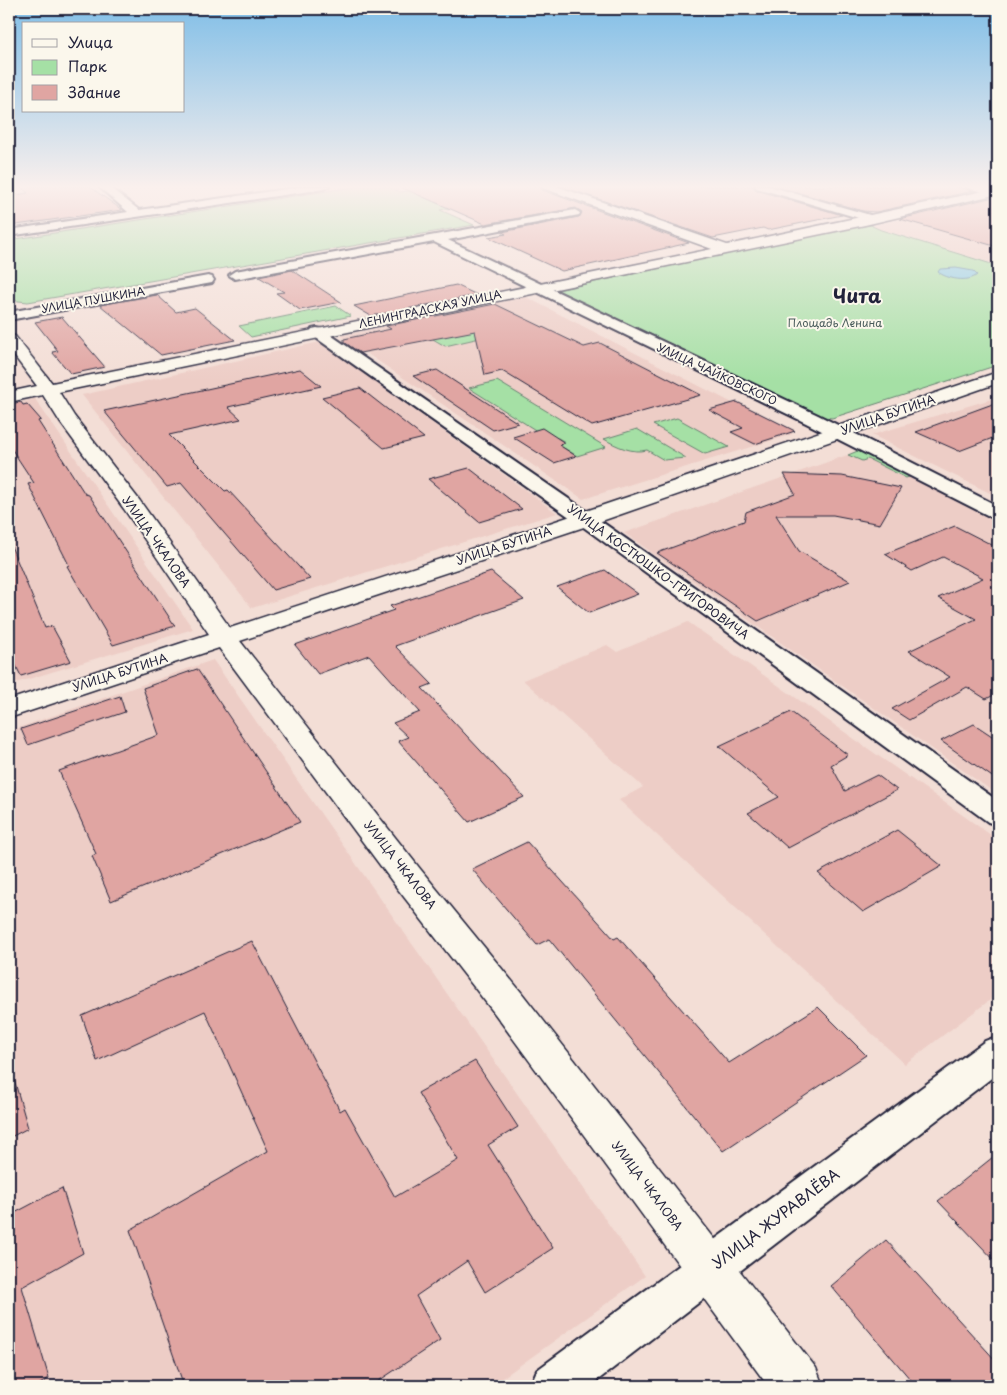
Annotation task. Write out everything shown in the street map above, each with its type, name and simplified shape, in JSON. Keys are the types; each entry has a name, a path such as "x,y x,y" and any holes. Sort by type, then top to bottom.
{"main road":[{"name":"ЛЕНИНГРАДСКАЯ УЛИЦА","path":"9,397 715,251"},
{"name":"УЛИЦА ЧКАЛОВА","path":"9,339 48,389 66,418 132,506 225,638 409,879 508,1003 798,1386"},
{"name":"УЛИЦА БУТИНА","path":"9,709 585,519 998,377"}],"street":[{"path":"235,275 364,251"},
{"name":"УЛИЦА ЧАЙКОВСКОГО","path":"462,251 812,419 998,513"},
{"name":"УЛИЦА ПУШКИНА","path":"9,316 208,280"},
{"name":"УЛИЦА КОСТЮШКО-ГРИГОРОВИЧА","path":"317,332 585,519 998,815"},
{"name":"УЛИЦА ЖУРАВЛЁВА","path":"553,1386 998,1052"}],"shaded area":[{"path":"953,251 998,251 998,265"},
{"path":"526,297 793,434 583,499 341,336"},
{"path":"320,342 557,513 252,608 82,395"},
{"path":"998,397 998,497 872,435"},
{"path":"35,399 193,629 9,685 9,405"},
{"path":"859,451 998,523 998,795 624,533"},
{"path":"688,622 998,840 998,994 905,1064 619,800 643,787 523,680 607,645 617,652"},
{"path":"213,660 645,1276 491,1386 9,1386 9,731"}],"green space":[{"path":"9,251 323,251 28,302 9,300"},
{"name":"Площадь Ленина","path":"739,251 950,251 998,266 998,365 832,418 824,417 558,290"},
{"path":"336,306 351,316 251,337 239,326"},
{"path":"473,324 493,335 445,346 426,335"},
{"path":"497,381 606,447 577,456 559,445 565,442 558,438 551,440 469,388"},
{"path":"677,418 729,447 705,454 653,425"},
{"path":"637,429 686,458 664,460 647,450 630,450 619,447 604,439"},
{"path":"860,450 912,476 906,478 868,459 862,461 848,455"}],"water":[{"path":"956,268 973,271 977,275 968,279 958,279 947,277 938,272 940,269"}],"building":[{"path":"519,251 652,251 562,271"},
{"path":"292,270 341,302 300,310 276,293 284,292 259,277"},
{"path":"456,285 477,295 371,316 354,306"},
{"path":"157,295 176,312 195,308 235,340 161,355 100,305"},
{"path":"495,304 584,347 600,343 701,395 592,426 502,371 485,375 475,331 360,353 344,342 344,339 391,329 386,326"},
{"path":"62,317 105,367 71,374 52,352 58,351 35,322"},
{"path":"300,369 321,386 228,407 241,419 169,435 225,491 228,490 310,579 273,590 181,483 167,487 104,411"},
{"path":"437,370 518,423 493,430 413,376"},
{"path":"360,388 424,438 384,448 322,397"},
{"path":"21,402 23,405 27,404 41,420 38,421 85,494 89,495 175,626 113,645 67,566 69,565 28,484 34,483 9,445 9,404"},
{"path":"737,402 795,431 755,444 731,432 743,428 709,410"},
{"path":"998,402 998,436 959,451 916,432"},
{"path":"542,428 565,443 559,445 576,456 554,463 513,437"},
{"path":"469,468 522,509 479,522 428,479"},
{"path":"784,474 842,476 901,488 880,524 833,515 776,515 799,551 850,581 758,621 657,553 744,521 746,512 795,494"},
{"path":"955,526 998,548 998,693 986,699 967,687 909,720 892,709 950,677 909,651 976,619 938,598 983,578 943,557 912,571 885,554"},
{"path":"9,541 45,628 52,626 71,661 21,676 9,652"},
{"path":"605,570 638,594 589,613 557,587"},
{"path":"491,572 524,600 395,646 432,684 422,688 524,797 469,822 398,741 408,737 393,723 420,712 369,655 318,674 295,645 394,610 390,606"},
{"path":"197,669 300,822 111,901 92,856 96,854 59,771 159,735 143,688"},
{"path":"120,696 125,712 28,745 21,729"},
{"path":"791,712 848,755 831,765 845,791 877,775 897,790 788,848 748,813 779,797 719,746"},
{"path":"974,724 998,740 998,781 941,741"},
{"path":"897,830 942,866 863,912 818,873"},
{"path":"527,842 614,939 618,937 729,1063 818,1007 866,1055 723,1151 549,939 537,945 472,869"},
{"path":"252,941 340,1111 345,1108 395,1197 458,1160 418,1093 475,1061 518,1127 488,1145 553,1248 485,1292 467,1261 416,1296 440,1340 371,1386 184,1386 130,1230 268,1151 205,1011 97,1061 82,1016"},
{"path":"14,1079 28,1128 9,1138 9,1080"},
{"path":"998,1153 998,1264 938,1201"},
{"path":"62,1188 83,1253 22,1287 49,1378 37,1386 9,1386 9,1216"},
{"path":"886,1240 998,1363 998,1386 916,1386 831,1286"}],"district":[{"name":"Чита","path":"857,296"}]}
